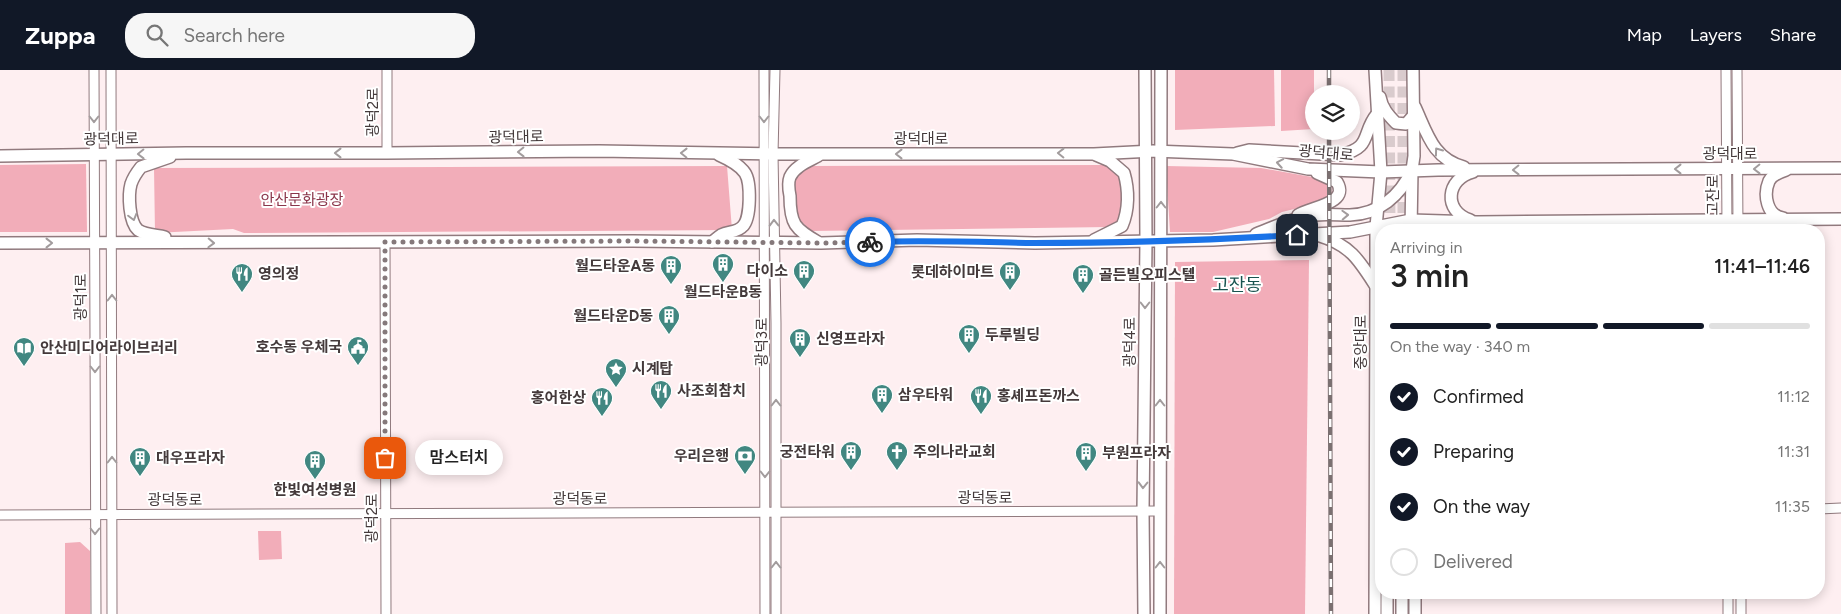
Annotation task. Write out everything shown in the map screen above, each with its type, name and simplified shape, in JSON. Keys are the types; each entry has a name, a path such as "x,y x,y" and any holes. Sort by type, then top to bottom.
{"main road":[{"name":"광덕4로","path":"1144,614 1145,70"},
{"name":"광덕4로","path":"1160,614 1161,70"},
{"path":"1411,224 1414,156 1414,70"},
{"path":"1375,73 1381,104 1396,123 1406,124 1413,116"},
{"name":"중앙대로","path":"1375,73 1380,147 1376,224"},
{"path":"1414,102 1427,133 1441,157 1452,164 1480,170"},
{"path":"1233,154 1250,150 1340,155 1349,153 1362,145 1372,120 1377,114"},
{"name":"광덕대로","path":"0,156 598,151 716,154 1094,154 1161,151 1233,154 1308,169 1380,172 1412,170 1841,168"},
{"path":"186,153 141,167 130,186 130,212 132,223 139,230 188,242"},
{"path":"712,242 722,234 738,230 744,226 749,215 748,178 744,171 731,160 716,154"},
{"path":"821,243 799,231 794,223 790,212 789,183 790,176 796,169 822,154"},
{"path":"1090,241 1122,226 1127,212 1127,190 1124,173 1110,161 1094,154"},
{"path":"1248,238 1306,210 1335,200 1340,194 1339,186 1334,180 1308,169"},
{"path":"1787,169 1770,180 1767,197 1771,212 1778,218 1841,220"},
{"path":"1287,220 1315,215 1366,213 1393,198 1406,183 1412,170"},
{"path":"1477,222 1464,218 1456,212 1452,205 1451,197 1452,188 1456,180 1463,175 1480,170"},
{"path":"1741,224 1788,219"},
{"path":"1472,224 1477,222"},
{"path":"1433,224 1477,222 1647,224"},
{"path":"0,243 821,243 917,240 1035,243 1248,238 1350,232 1375,227"},
{"path":"1314,234 1335,241 1347,248 1358,259 1375,284"},
{"name":"중앙대로","path":"1375,599 1375,614"},
{"path":"1386,614 1387,599"},
{"path":"1402,599 1402,614"},
{"path":"1415,599 1415,614"}],"street":[{"name":"광덕1로","path":"94,70 96,614"},
{"name":"광덕1로","path":"111,70 112,614"},
{"name":"광덕2로","path":"387,70 387,153"},
{"name":"광덕3로","path":"764,70 768,154 776,512 776,614"},
{"name":"광덕3로","path":"768,154 775,70"},
{"name":"고잔로","path":"1726,70 1733,169"},
{"name":"고잔로","path":"1732,224 1737,70"},
{"name":"광덕2로","path":"385,242 386,614"},
{"name":"광덕3로","path":"765,614 770,242"},
{"path":"1825,509 1841,508"},
{"name":"광덕동로","path":"0,514 1160,511"},
{"path":"1728,599 1728,614"},
{"path":"1741,599 1741,614"}],"green space":[{"path":"1175,70 1274,70 1275,126 1175,130"},
{"path":"1281,70 1314,70 1314,85 1305,85 1305,130 1281,131"},
{"path":"86,164 87,232 0,232 0,165"},
{"path":"1103,165 1111,168 1117,174 1123,189 1122,207 1118,223 1110,227 811,231 794,214 793,181 809,166"},
{"name":"안산문화광장","path":"727,166 732,230 244,233 233,229 155,233 154,168"},
{"path":"1166,166 1261,168 1323,179 1331,185 1332,196 1323,202 1282,212 1269,219 1213,232 1170,232"},
{"path":"1309,260 1305,614 1174,614 1175,262"},
{"path":"258,531 281,531 282,559 259,560"},
{"path":"80,542 90,551 90,614 65,614 65,543"}],"tunnel":[{"path":"1389,70 1390,224"},
{"path":"1403,70 1403,224"}],"railway":[{"path":"1329,70 1329,85"},
{"path":"1329,140 1331,614"}],"way so far":[{"path":"385,458 385,242 870,242"}],"place":[{"name":"월드타운B동","path":"723,283"},
{"name":"월드타운A동","path":"671,285"},
{"name":"다이소","path":"804,290"},
{"name":"롯데하이마트","path":"1010,291"},
{"name":"영의정","path":"242,293"},
{"name":"골든빌오피스텔","path":"1083,294"},
{"name":"월드타운D동","path":"669,335"},
{"name":"두루빌딩","path":"969,354"},
{"name":"신영프라자","path":"800,358"},
{"name":"호수동 우체국","path":"358,366"},
{"name":"안산미디어라이브러리","path":"24,367"},
{"name":"시계탑","path":"616,388"},
{"name":"사조회참치","path":"661,410"},
{"name":"삼우타워","path":"882,414"},
{"name":"홍셰프돈까스","path":"981,415"},
{"name":"홍어한상","path":"602,417"},
{"name":"맘스터치","path":"385,458"},
{"name":"궁전타워","path":"851,471"},
{"name":"주의나라교회","path":"897,471"},
{"name":"부원프라자","path":"1086,472"},
{"name":"우리은행","path":"745,475"},
{"name":"대우프라자","path":"140,477"},
{"name":"한빛여성병원","path":"315,480"}],"district":[{"name":"고잔동","path":"1237,285"}],"route":[{"path":"870,242 917,240 1035,243 1213,240 1297,235"}]}
